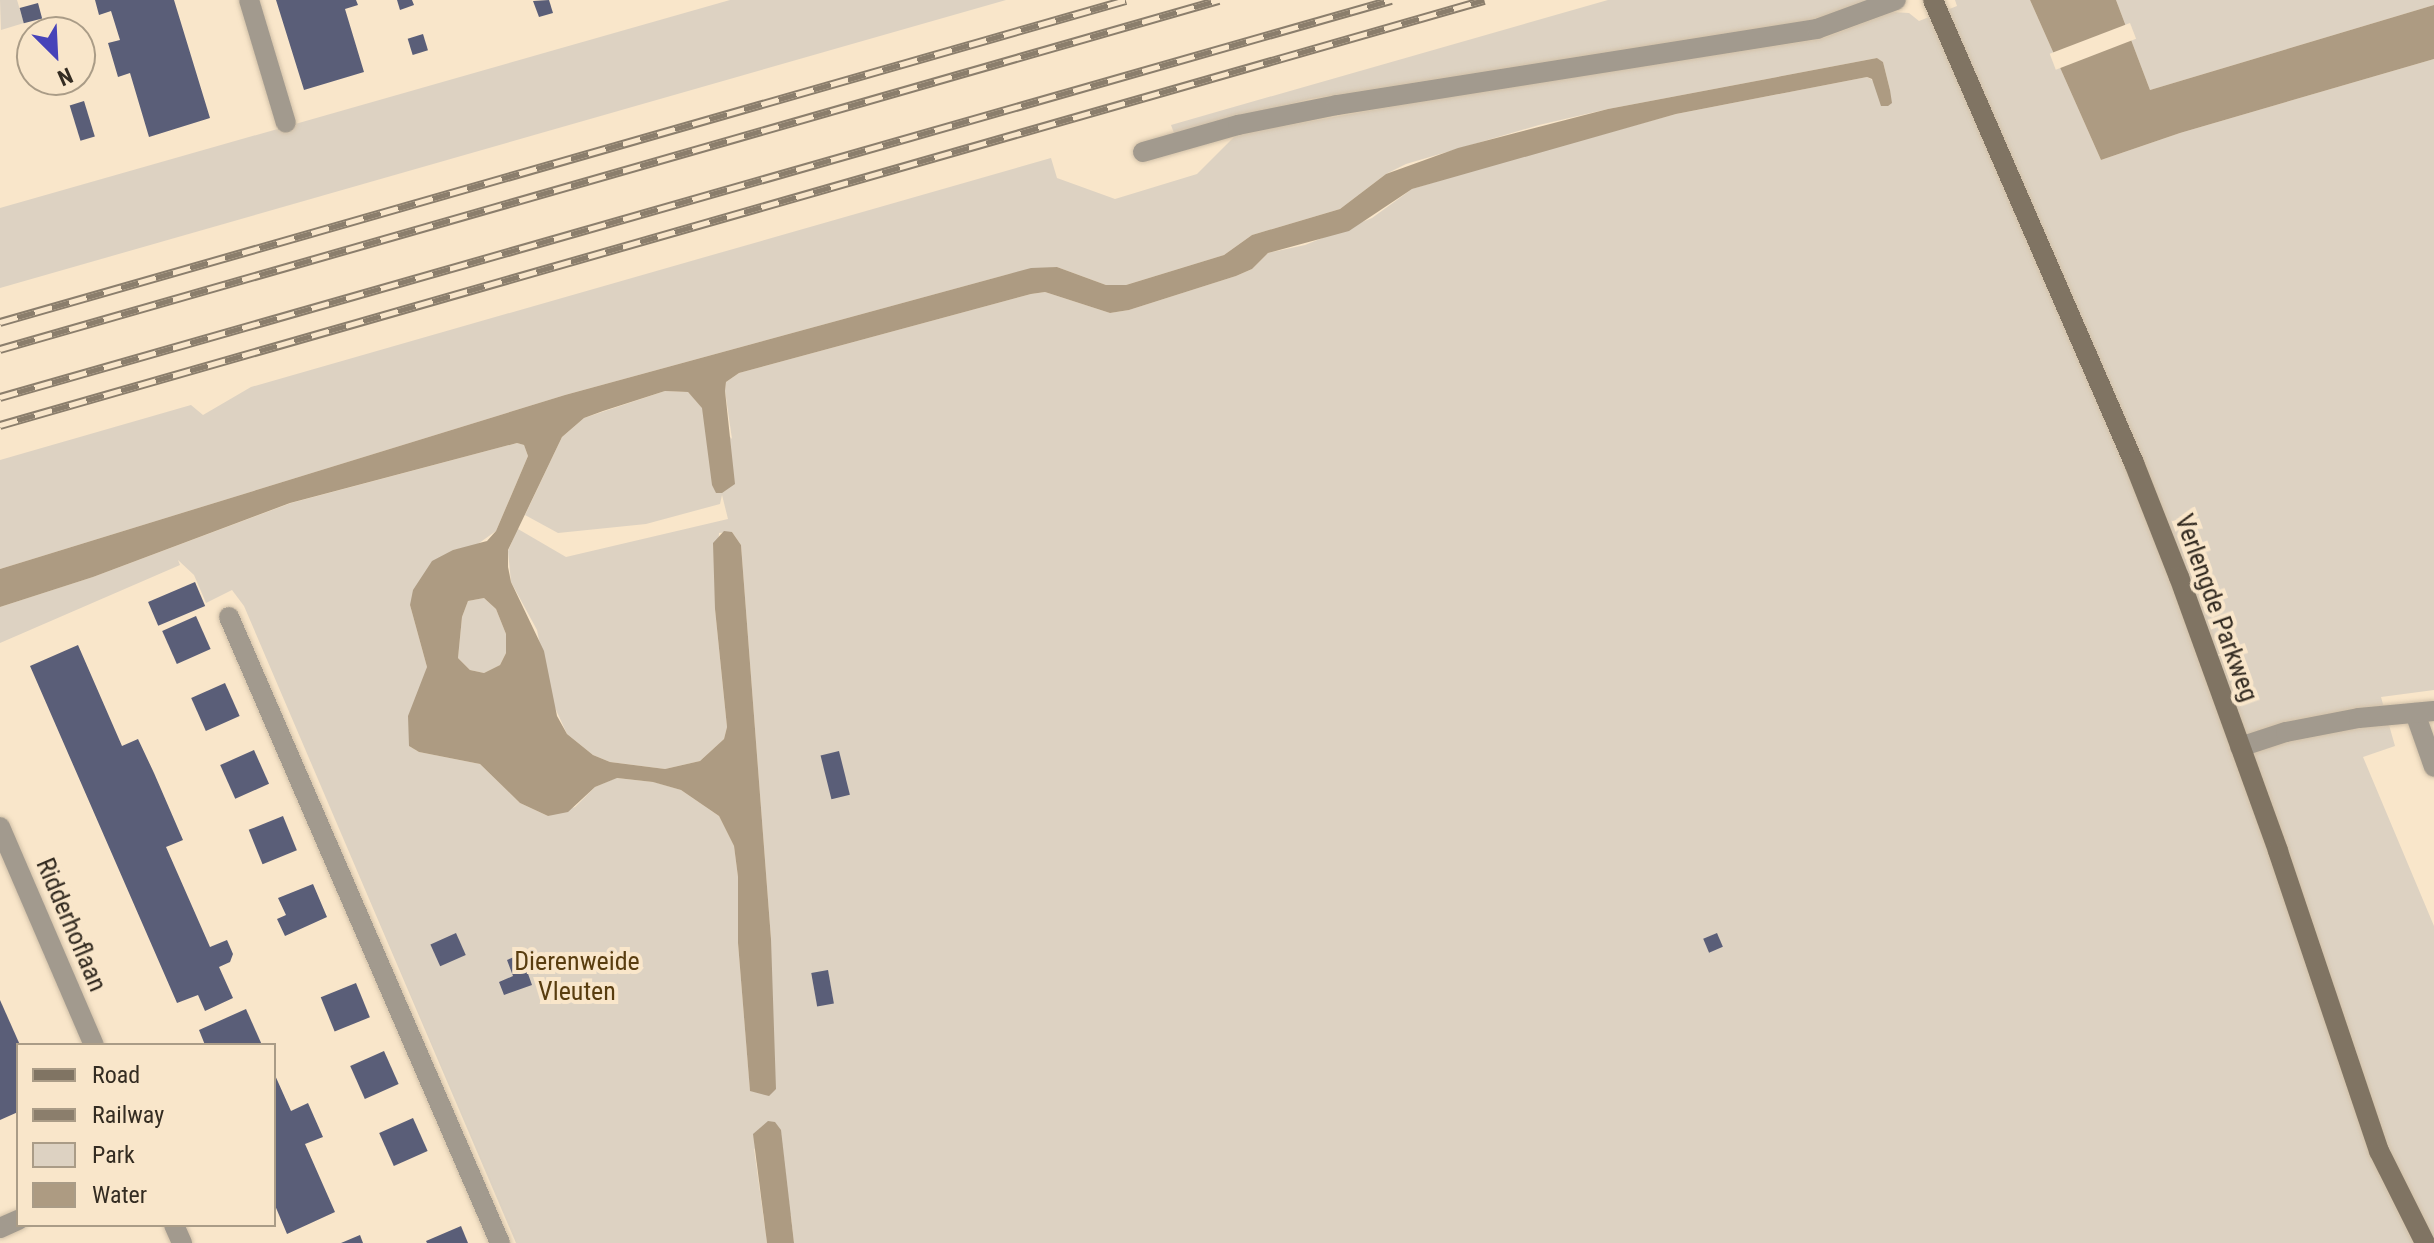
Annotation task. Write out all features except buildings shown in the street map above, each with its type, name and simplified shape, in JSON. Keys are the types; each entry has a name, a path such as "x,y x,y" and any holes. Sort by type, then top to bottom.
{"street":[{"path":"249,0 286,123"},
{"path":"1143,152 1238,125 1337,105 1817,29 1896,0"},
{"name":"Verlengde Parkweg","path":"1933,0 2134,463 2240,747 2379,1151 2425,1243"},
{"path":"229,617 500,1243"},
{"path":"2240,747 2301,729 2359,718 2424,712 2434,767"},
{"name":"Ridderhoflaan","path":"0,827 93,1043"}],"green space":[{"path":"0,0 17,0 22,16 16,16 16,25 1,30"},
{"path":"730,0 1006,0 0,288 0,208"},
{"path":"1608,0 1873,0 1817,19 1310,99 1174,133 1171,125"},
{"name":"Dierenweide Vleuten","path":"1955,0 2030,0 2101,160 2180,133 2434,59 2434,690 2381,697 2395,746 2363,757 2434,926 2434,1243 794,1243 791,1216 754,1148 767,1243 516,1243 244,606 232,590 206,603 194,575 178,560 180,565 0,643 0,607 93,577 291,503 517,443 524,445 528,456 496,531 475,546 453,550 410,605 427,667 409,746 419,752 480,764 520,803 548,816 575,807 595,787 616,778 654,782 681,790 719,816 734,846 738,877 738,943 750,1090 771,939 741,545 732,532 719,533 715,609 727,727 724,739 700,761 665,769 610,762 593,755 567,734 551,699 537,630 511,582 508,551 516,532 518,529 566,557 728,519 722,495 720,504 646,524 558,533 525,515 562,437 584,418 665,391 688,392 732,439 725,391 726,382 739,373 1031,294 1045,292 1110,313 1129,310 1236,276 1252,269 1268,253 1305,245 1372,218 1412,189 1491,165 1676,114 1867,77 1890,90 1883,62 1877,58 1539,125 1406,164 1386,174 1340,209 1252,235 1224,255 1126,285 1106,285 1057,267 1009,274 565,395 0,569 0,460 191,405 203,415 251,387 1051,158 1057,178 1115,199 1197,174 1237,134 1497,88 1821,39 1892,12 1909,13 1919,21 1957,6"},
{"path":"2116,0 2434,0 2434,5 2150,90"},
{"path":"484,598 496,609 506,634 506,653 500,665 484,673 470,670 458,658 462,617 468,601"}],"water":[{"path":"2030,0 2116,0 2150,90 2434,5 2434,59 2180,133 2101,160"},
{"path":"1877,58 1883,62 1892,103 1881,106 1872,79 1867,77 1676,114 1412,189 1349,231 1268,253 1252,269 1236,276 1129,310 1110,313 1045,292 1031,294 739,373 726,382 725,391 735,484 722,493 716,493 712,485 702,408 688,392 665,391 603,411 584,418 562,437 508,550 508,567 511,582 544,651 557,716 567,734 593,755 610,762 665,769 700,761 724,739 727,727 715,609 713,543 724,531 732,532 741,545 771,939 776,1089 769,1096 750,1091 738,943 738,877 734,846 719,816 681,790 653,782 617,778 595,787 568,812 548,816 520,803 480,764 419,752 409,746 408,716 427,667 410,605 413,590 432,561 453,550 487,541 496,531 528,456 524,445 517,443 290,503 93,577 0,607 0,569 565,395 1031,268 1057,267 1106,285 1126,285 1224,255 1252,235 1340,209 1386,174 1458,148 1608,109","holes":["484,598 496,609 506,634 506,653 500,665 484,673 470,670 458,658 462,617 468,601"]},
{"path":"768,1121 775,1122 781,1130 794,1243 767,1243 753,1134"}],"pier":[{"path":"2130,23 2136,39 2056,70 2050,54"}],"railway":[{"path":"0,322 1126,0"},
{"path":"0,349 1219,0"},
{"path":"0,397 1391,0"},
{"path":"0,425 1484,0"}]}
